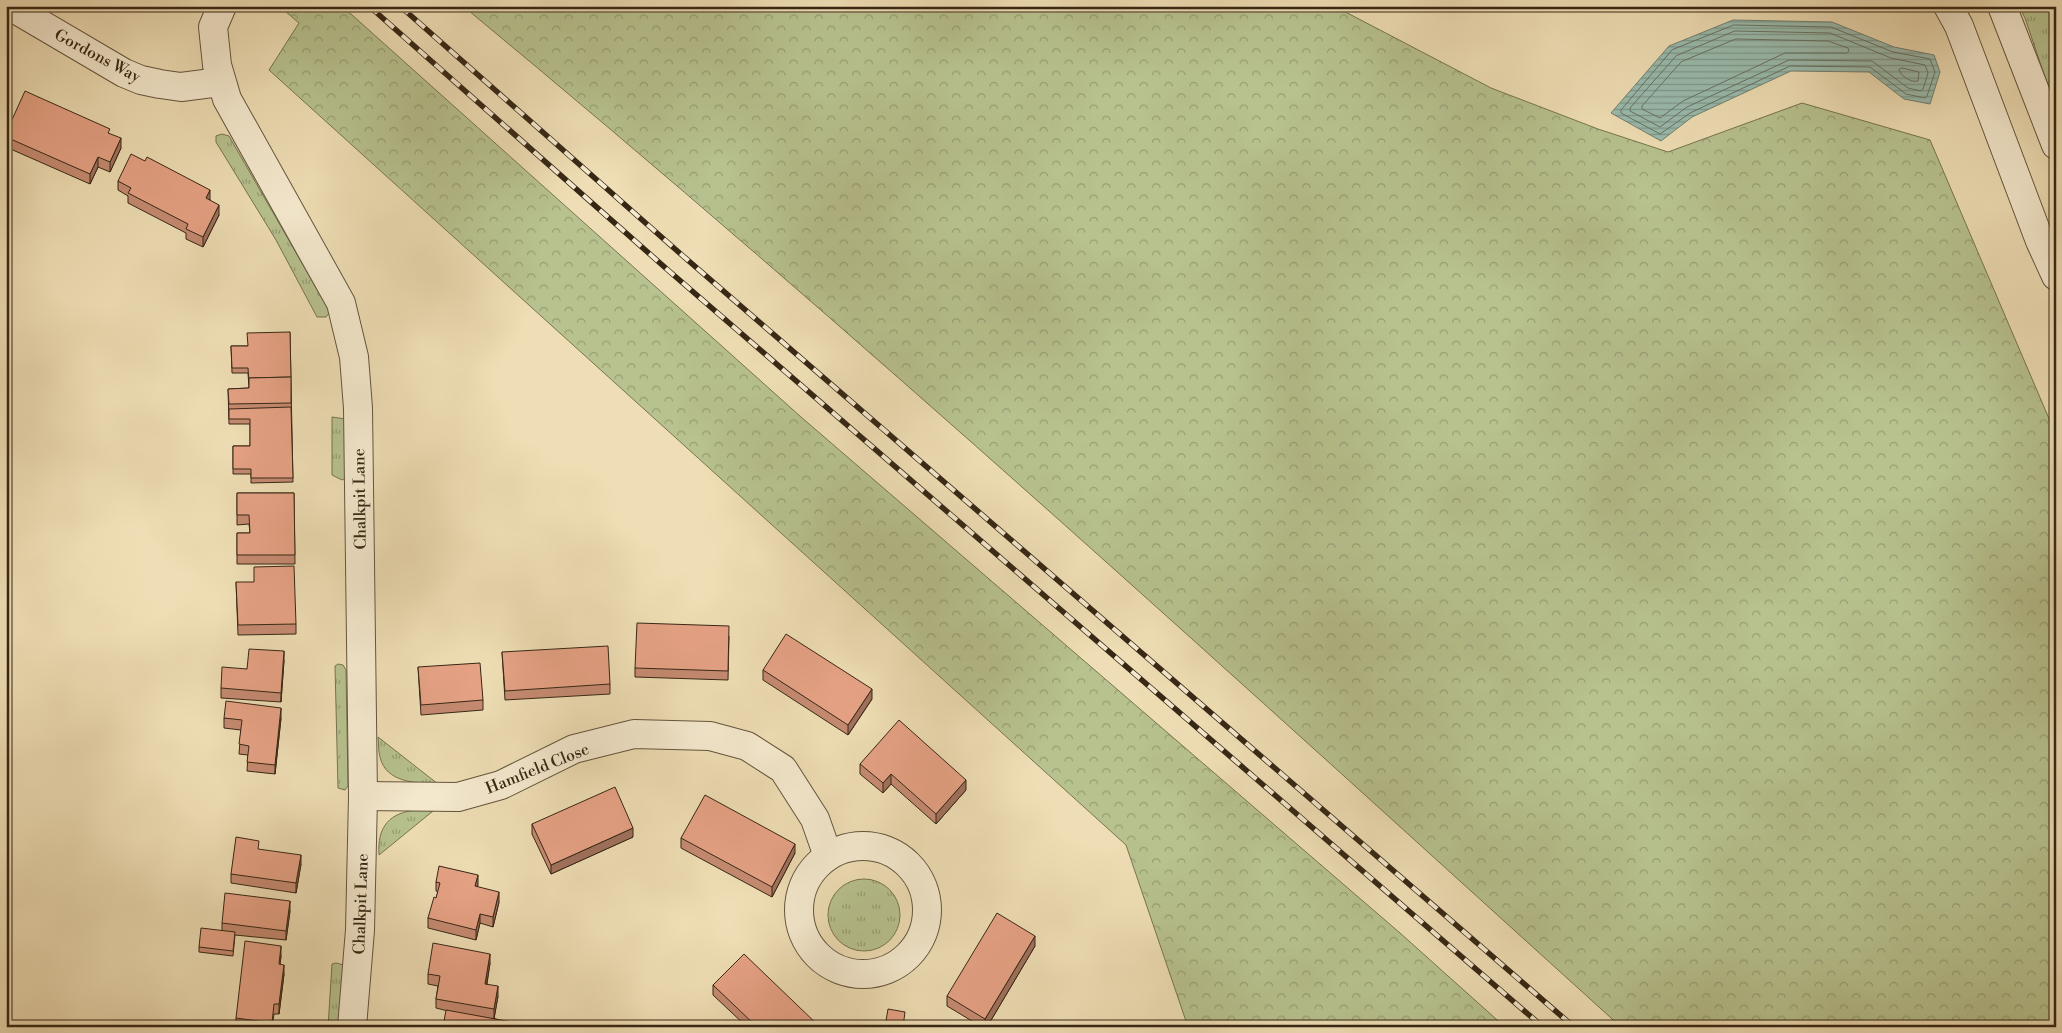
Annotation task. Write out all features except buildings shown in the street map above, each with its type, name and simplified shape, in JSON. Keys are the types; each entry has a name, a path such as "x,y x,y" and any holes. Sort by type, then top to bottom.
{"street":[{"name":"Gordons Way","path":"10,6 124,73 141,80 181,87 220,82"},
{"name":"Chalkpit Lane","path":"222,6 213,27 220,82 234,115 341,304 354,357 358,408 364,796 360,930 352,1027"},
{"path":"1948,6 1959,26 2040,241 2056,276"},
{"path":"2002,6 2056,146"},
{"name":"Hamfield Close","path":"364,796 458,797 501,785 574,749 634,734 710,736 747,746 783,769 815,819 828,856"},
{"path":"867,846 887,850 904,860 917,876 925,895 927,915 922,934 912,952 897,965 876,973 854,974 833,967 815,953 803,934 798,912 801,890 811,871 828,856 847,848 867,846"}],"green space":[{"path":"279,6 342,6 801,417 1400,933 1505,1027 1188,1027 1126,845 269,70 299,23"},
{"path":"463,6 1334,6 1491,88 1598,129 1668,152 1802,103 1930,140 2056,435 2056,1027 1621,1027 1192,639 903,382 758,255"},
{"path":"2019,6 2056,6 2056,110 2025,18"},
{"path":"222,134 229,136 330,312 326,317 317,317 276,240 216,142 216,136"},
{"path":"332,417 346,419 346,478 342,480 332,475"},
{"path":"338,664 343,665 346,670 348,786 345,790 338,788 335,666"},
{"path":"378,737 438,784 403,780 388,772 383,766 380,757"},
{"path":"418,810 433,811 379,855 380,836 387,822 400,814"},
{"path":"871,879 890,889 898,901 900,915 898,929 890,941 878,949 857,951 838,941 830,929 828,908 838,889 850,881"},
{"path":"332,964 344,965 339,1027 328,1027"}],"water":[{"path":"1733,20 1832,22 1894,47 1934,55 1940,72 1930,104 1904,99 1869,72 1791,71 1692,117 1661,141 1611,113 1669,46"}],"railway":[{"path":"369,6 669,271 1543,1027"},
{"path":"400,6 683,256 1574,1027"}]}
